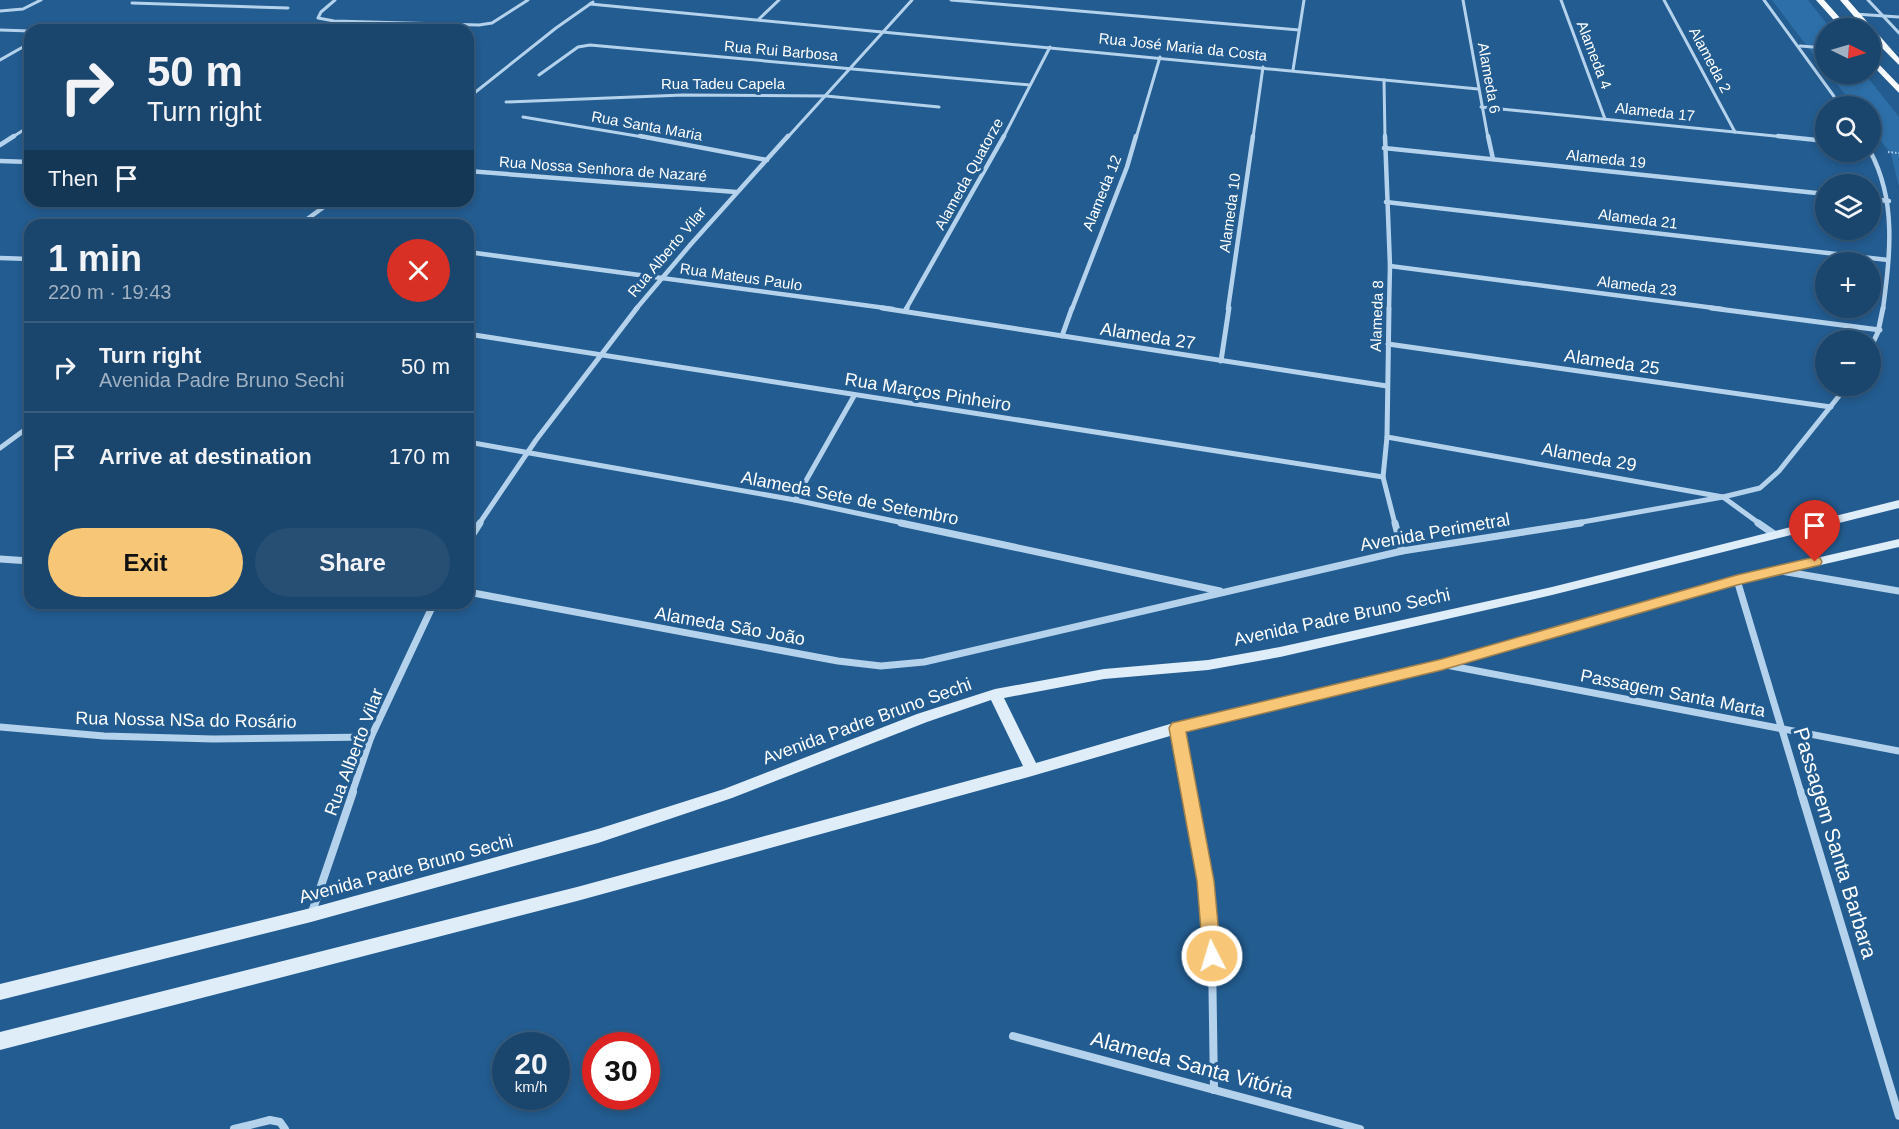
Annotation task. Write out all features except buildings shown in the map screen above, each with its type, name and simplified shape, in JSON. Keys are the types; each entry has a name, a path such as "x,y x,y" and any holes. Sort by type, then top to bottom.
{"main road":[{"path":"1820,0 1836,18"},
{"path":"1844,0 1858,18"},
{"path":"1881,43 1899,63"},
{"path":"1881,70 1899,90"},
{"name":"Avenida Padre Bruno Sechi","path":"0,992 311,915 598,836 727,794 922,718 995,694 1104,674 1208,665 1280,652 1552,591 1899,504"},
{"path":"0,1041 560,898 1032,770 1177,728 1442,664 1737,580 1899,543"},
{"path":"995,694 1032,770"}],"street":[{"path":"0,11 23,9 41,0"},
{"path":"214,6 224,0"},
{"path":"336,0 321,12 318,18 334,21 428,24"},
{"path":"474,24 492,23 528,0"},
{"path":"474,93 556,28 596,0"},
{"path":"759,19 779,0"},
{"name":"Rua Alberto Vilar","path":"474,532 491,503 598,356 661,279 736,192 912,0"},
{"path":"951,0 1299,30"},
{"path":"1041,8 1046,0"},
{"path":"1293,70 1304,0"},
{"name":"Alameda 6","path":"1463,0 1481,107 1493,159"},
{"name":"Alameda 4","path":"1561,0 1605,119"},
{"name":"Alameda 2","path":"1664,0 1735,132"},
{"path":"1764,0 1800,46 1834,96"},
{"path":"1868,0 1899,33"},
{"path":"132,3 288,8"},
{"name":"Rua José Maria da Costa","path":"591,4 1050,46 1478,89"},
{"path":"1855,14 1899,17"},
{"path":"0,30 24,31"},
{"name":"Rua Rui Barbosa","path":"539,75 578,47 590,45 1030,85"},
{"path":"0,60 24,46"},
{"name":"Alameda Quatorze","path":"905,311 985,172 1050,46"},
{"path":"1800,46 1815,47"},
{"name":"Alameda 12","path":"1062,336 1127,166 1160,57"},
{"name":"Alameda 10","path":"1221,361 1263,68"},
{"name":"Alameda 8","path":"1384,80 1384,148 1390,266 1388,436 1383,477 1402,551"},
{"name":"Rua Tadeu Capela","path":"506,102 683,95 826,96 939,107"},
{"name":"Alameda 17","path":"1481,107 1815,140"},
{"name":"Rua Santa Maria","path":"523,117 767,160"},
{"path":"0,145 24,130"},
{"name":"Alameda 19","path":"1384,148 1815,193"},
{"path":"0,162 24,162"},
{"path":"1876,162 1885,179 1891,229 1880,330"},
{"name":"Rua Nossa Senhora de Nazaré","path":"474,171 736,192"},
{"path":"1881,200 1889,201"},
{"name":"Alameda 21","path":"1386,202 1888,260"},
{"path":"307,219 324,207"},
{"name":"Rua Mateus Paulo","path":"474,253 905,311"},
{"path":"0,258 24,259"},
{"name":"Alameda 23","path":"1390,266 1880,330"},
{"name":"Alameda 27","path":"905,311 1387,386"},
{"name":"Rua Marços Pinheiro","path":"474,335 1383,477"},
{"name":"Alameda 25","path":"1388,344 1831,407"},
{"path":"795,500 854,396"},
{"name":"Avenida Perimetral","path":"987,649 1224,591 1402,551 1604,519 1760,488 1779,471 1839,396"},
{"path":"0,448 24,430"},
{"name":"Alameda 29","path":"1388,436 1723,497 1774,534"},
{"name":"Alameda Sete de Setembro","path":"474,443 795,500 1224,591"},
{"path":"0,559 24,561"},
{"path":"1777,570 1899,591"},
{"name":"Passagem Santa Barbara","path":"1737,580 1899,1116"},
{"name":"Alameda São João","path":"474,593 826,659 881,666 916,663 987,649"},
{"name":"Rua Alberto Vilar","path":"311,915 372,737 431,609"},
{"name":"Passagem Santa Marta","path":"1442,664 1899,751"},
{"name":"Rua Nossa NSa do Rosário","path":"0,727 104,736 213,739 372,737"},
{"path":"1177,728 1206,881 1212,956 1214,1090"},
{"name":"Alameda Santa Vitória","path":"1013,1036 1360,1129"},
{"path":"234,1129 270,1120 280,1122 285,1129"}],"shaded area":[{"path":"1772,0 1808,0 1822,18 1815,18 1815,57"},
{"path":"1837,84 1873,84 1899,117 1899,187 1891,154 1881,141 1881,96 1846,96"}],"route":[{"path":"1212,956 1206,881 1177,728 1442,664 1737,580 1815,562"}]}
